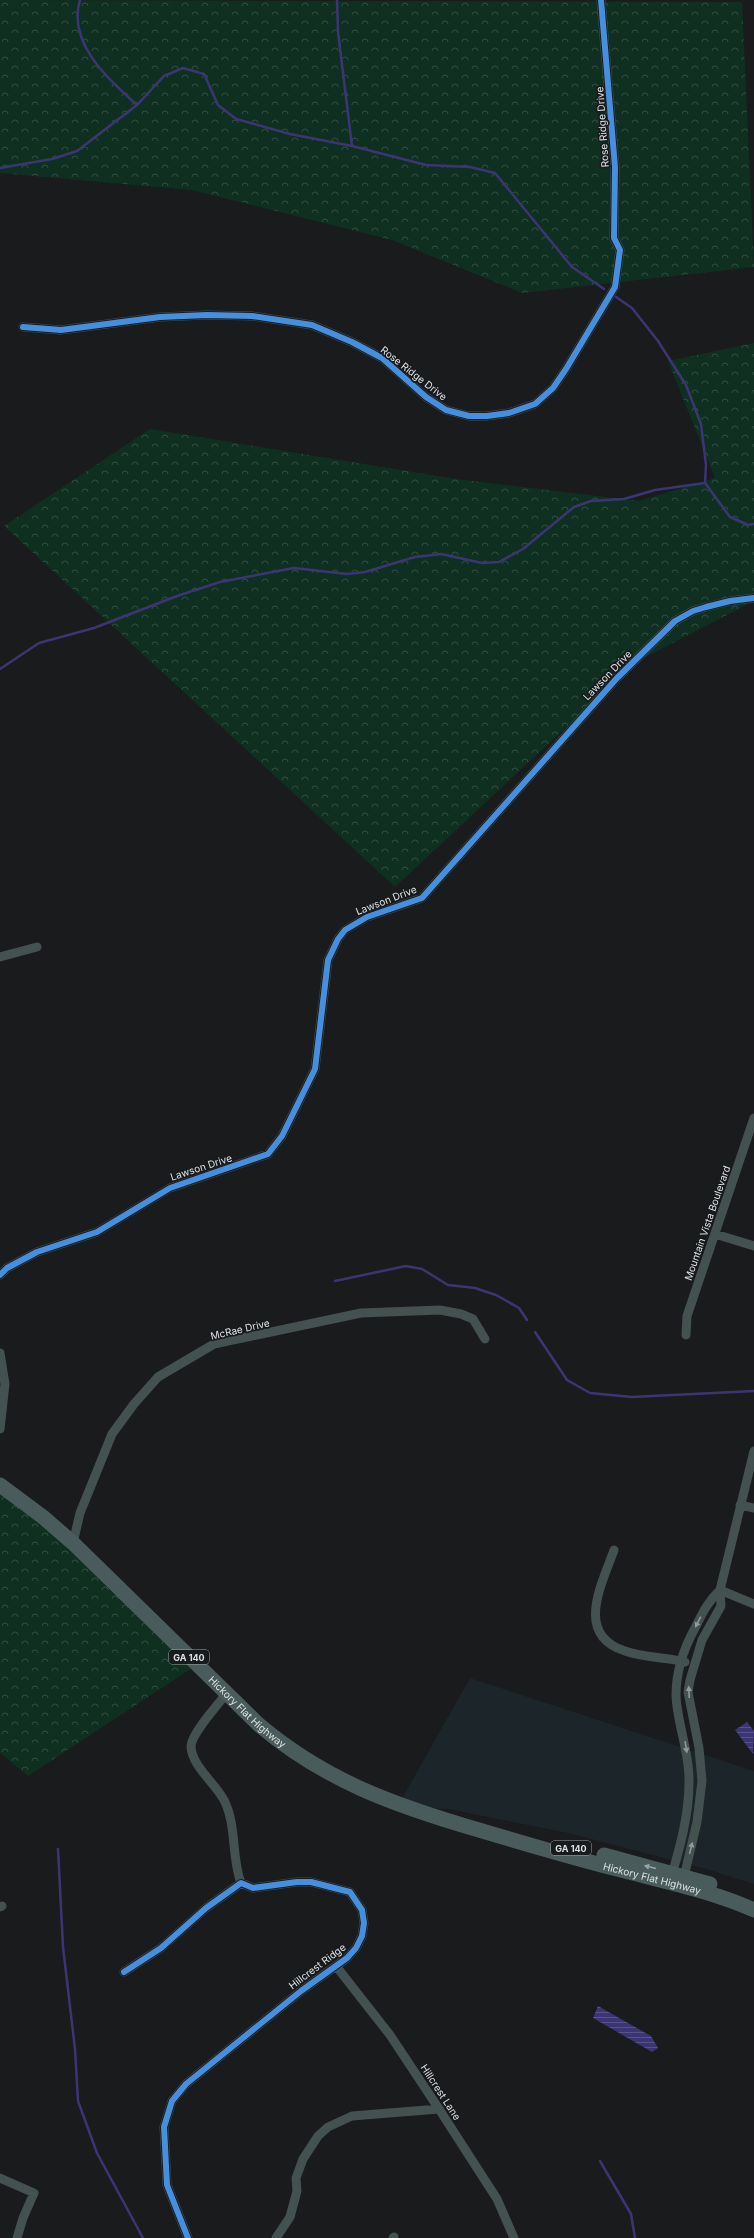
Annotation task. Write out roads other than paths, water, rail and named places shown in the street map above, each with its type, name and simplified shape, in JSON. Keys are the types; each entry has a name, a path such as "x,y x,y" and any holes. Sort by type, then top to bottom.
{"main road":[{"name":"Hickory Flat Highway","path":"0,1485 43,1517 73,1543 226,1694 277,1740 322,1770 407,1809 544,1850 677,1879 754,1899"},
{"name":"Hickory Flat Highway","path":"677,1879 754,1910"}],"street":[{"name":"Rose Ridge Drive","path":"23,327 61,330 160,317 207,315 252,316 312,326 352,342 382,358 426,397 446,410 469,416 487,416 509,413 535,404 553,388 566,369 614,287 620,250 614,238 615,167 601,0"},
{"name":"Lawson Drive","path":"0,1275 7,1268 37,1252 97,1232 170,1188 268,1154 282,1136 315,1069 328,960 338,939 345,930 367,917 422,898 617,678 675,621 700,609 730,601 754,598"},
{"path":"0,957 37,947"},
{"name":"Mountain Vista Boulevard","path":"686,1335 687,1316 754,1118"},
{"path":"715,1234 754,1246"},
{"name":"McRae Drive","path":"73,1543 80,1513 112,1434 134,1404 158,1377 214,1344 361,1313 440,1310 461,1314 473,1319 485,1339"},
{"path":"0,1354 5,1384 0,1429"},
{"path":"677,1879 697,1822 702,1781 699,1748 688,1692 693,1664 702,1640 721,1606 720,1590 754,1450"},
{"path":"740,1505 754,1508"},
{"path":"614,1550 595,1602 597,1627 602,1638 613,1647 626,1652 693,1664"},
{"path":"720,1590 754,1604"},
{"path":"677,1879 689,1797 689,1768 676,1697 676,1683 681,1661 693,1632 709,1600 720,1590"},
{"path":"124,1972 160,1948 200,1913 241,1883 235,1866 232,1827 227,1808 216,1786 194,1760 191,1747 194,1734 226,1694"},
{"name":"Hillcrest Ridge","path":"188,2238 167,2185 164,2127 172,2101 192,2079 301,1991 336,1966 356,1948 362,1936 364,1923 362,1910 350,1892 324,1884 311,1882 284,1883 253,1888 241,1883"},
{"name":"Hillcrest Lane","path":"336,1966 390,2034 497,2199 514,2238"},
{"path":"276,2238 290,2217 295,2204 296,2178 303,2159 318,2136 328,2127 352,2116 439,2109"},
{"path":"0,2178 34,2193 23,2218 17,2238"}],"waterway":[{"path":"80,0 78,16 79,31 85,45 103,72 137,105"},
{"path":"337,0 338,32 352,146"},
{"path":"0,168 52,159 77,151 137,105 164,76 183,68 204,74 218,105 236,119 290,134 352,146 426,165 470,167 495,173 572,267 604,289"},
{"path":"616,297 632,308 658,341 686,385 701,424 706,465 705,483 730,517 748,525 754,524"},
{"path":"0,669 39,643 94,628 177,596 220,582 294,568 347,574 365,572 415,557 441,554 482,563 499,562 523,549 574,507 591,501 624,499 655,490 705,483"},
{"path":"335,1281 406,1266 422,1269 448,1285 475,1288 496,1295 519,1308 527,1320"},
{"path":"535,1332 567,1380 590,1393 632,1397 754,1391"},
{"path":"58,1849 63,1947 75,2049 78,2101 97,2153 143,2238"},
{"path":"600,2161 631,2214 635,2238"}]}
